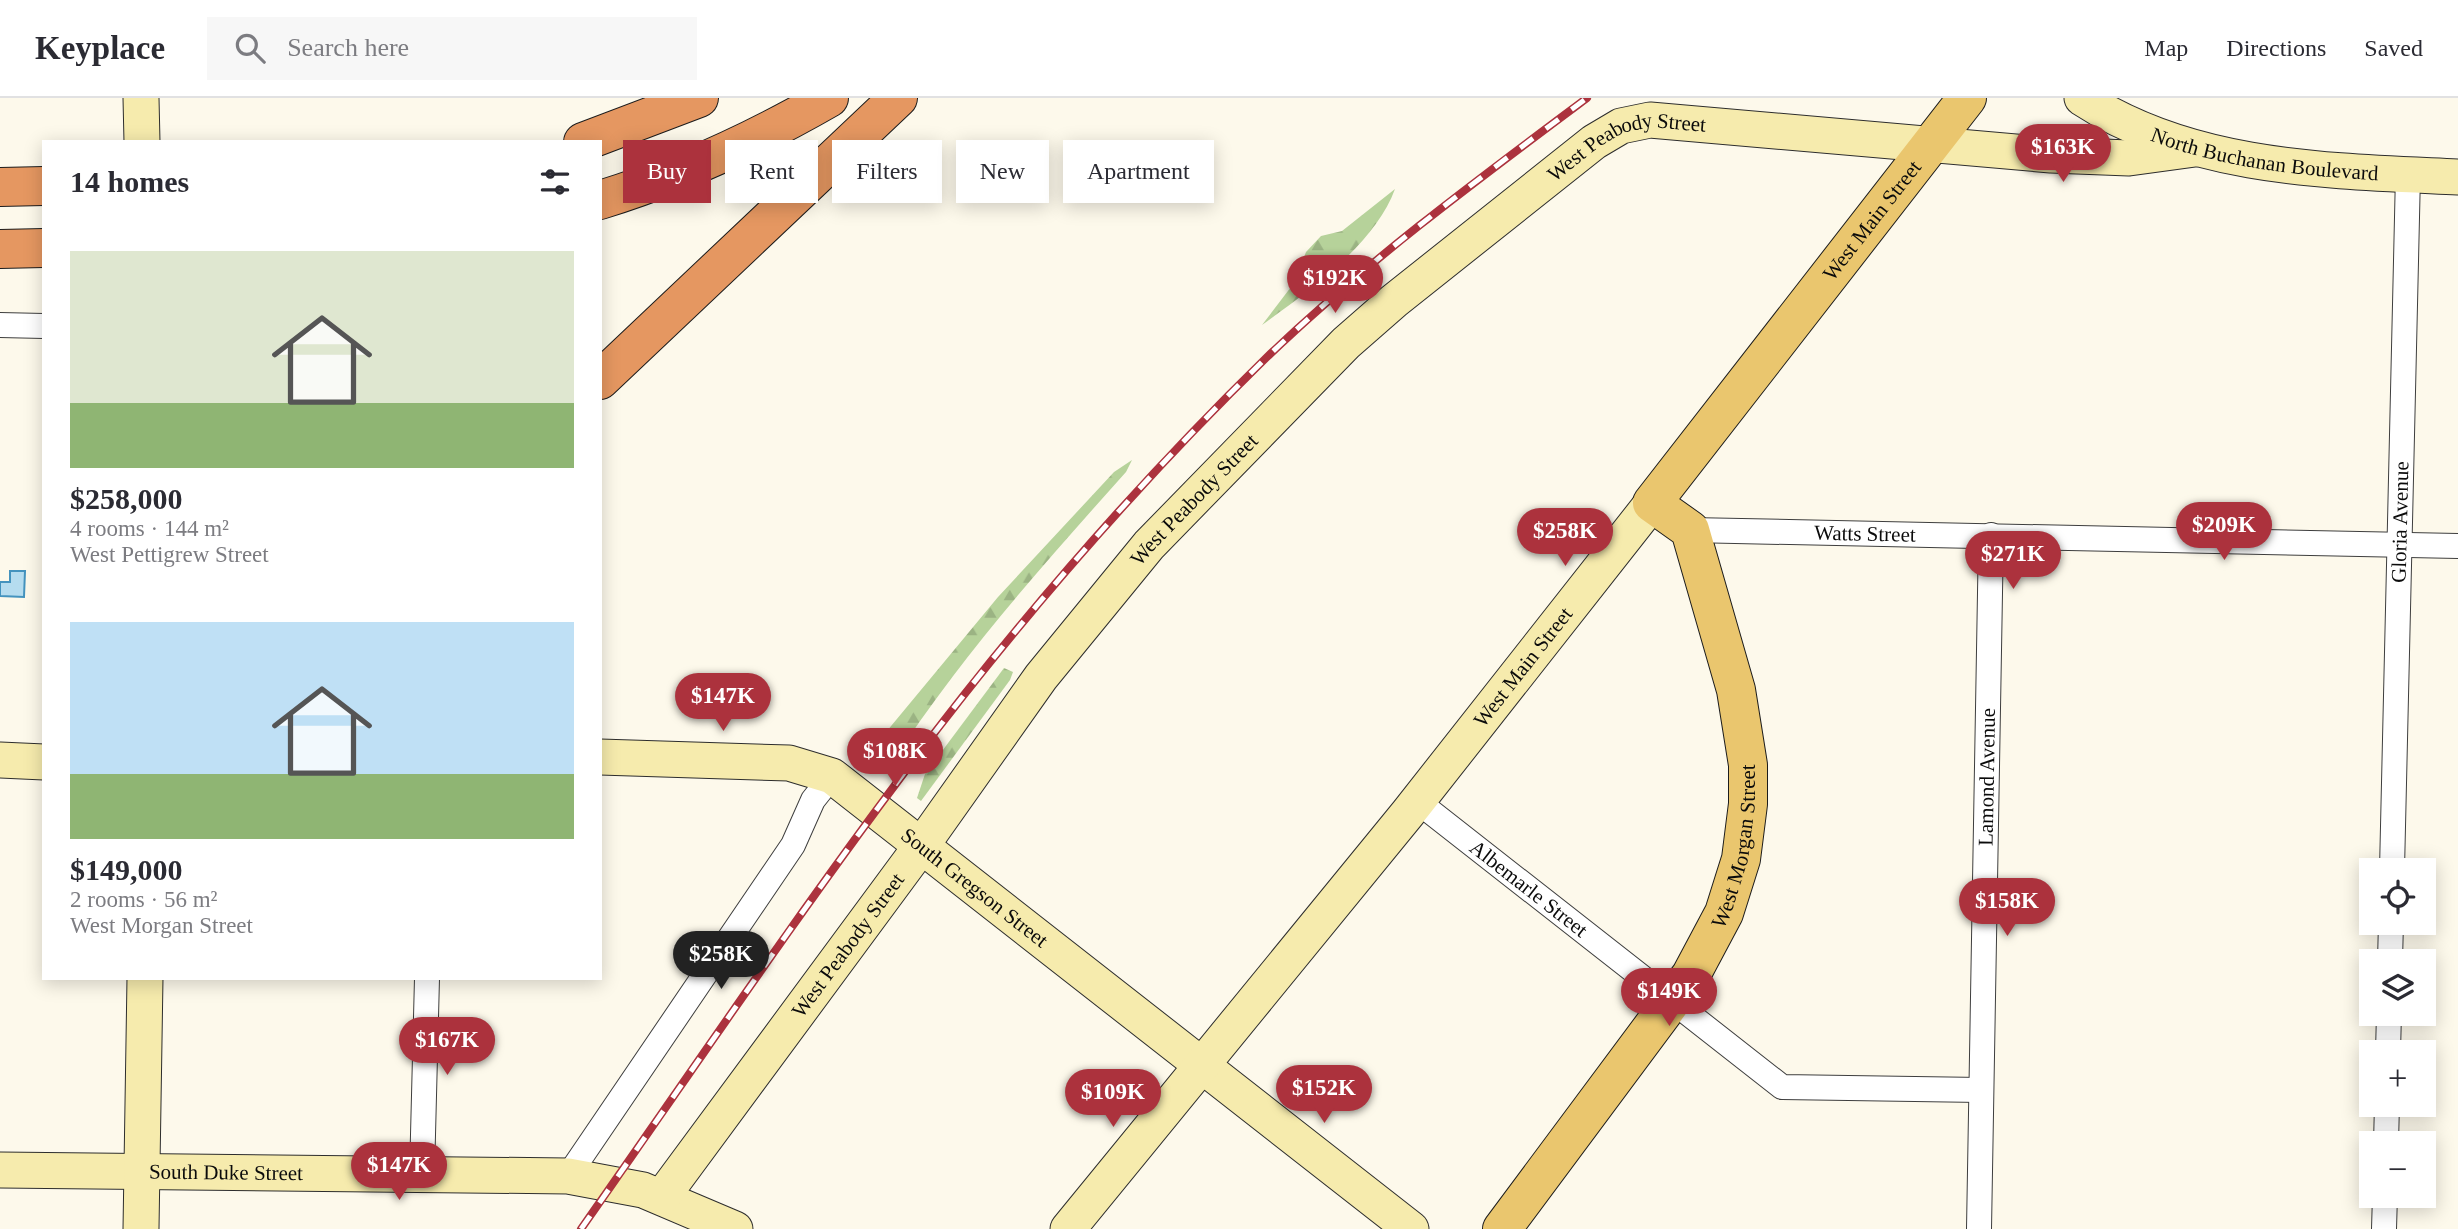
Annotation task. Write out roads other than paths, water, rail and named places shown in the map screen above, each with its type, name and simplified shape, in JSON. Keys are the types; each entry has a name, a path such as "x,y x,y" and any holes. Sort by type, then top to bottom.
{"highway":[{"path":"588,140 699,98"},
{"path":"602,199 677,173 736,148 829,98"},
{"path":"602,378 898,98"},
{"path":"0,187 42,186"},
{"path":"0,249 42,248"}],"main road":[{"name":"West Main Street","path":"1068,1229 1417,801 1967,98"},
{"name":"North Buchanan Boulevard","path":"2082,98 2137,127 2195,149 2283,164 2458,177"},
{"name":"West Peabody Street","path":"662,1197 922,845 1041,677 1149,545 1310,377 1382,311 1594,142 1621,126 1650,120 2051,155 2129,158 2195,149"},
{"path":"1652,503 1690,530"},
{"name":"West Morgan Street","path":"1502,1229 1672,1002 1702,957 1724,913 1741,859 1748,804 1744,726 1690,530"},
{"name":"South Gregson Street","path":"602,757 789,763 832,776 1411,1229"},
{"path":"0,760 42,762"},
{"path":"141,1229 145,980"},
{"name":"South Duke Street","path":"0,1170 568,1176 613,1183 662,1197 735,1229"}],"street":[{"name":"Gloria Avenue","path":"2392,858 2408,174"},
{"path":"0,325 42,326"},
{"name":"Watts Street","path":"1690,530 2458,546"},
{"name":"Lamond Avenue","path":"1979,1229 1991,535"},
{"path":"568,1176 793,845 813,800 832,776"},
{"name":"Albemarle Street","path":"1417,801 1782,1087 1981,1090"},
{"path":"422,1174 426,980"},
{"path":"2384,1229 2385,1208"}],"water":[{"path":"10,571 25,571 24,597 0,596 0,582 10,582"}],"railway":[{"path":"581,1229 862,829 946,718 1077,558 1217,407 1304,323 1422,223 1587,98"}]}
